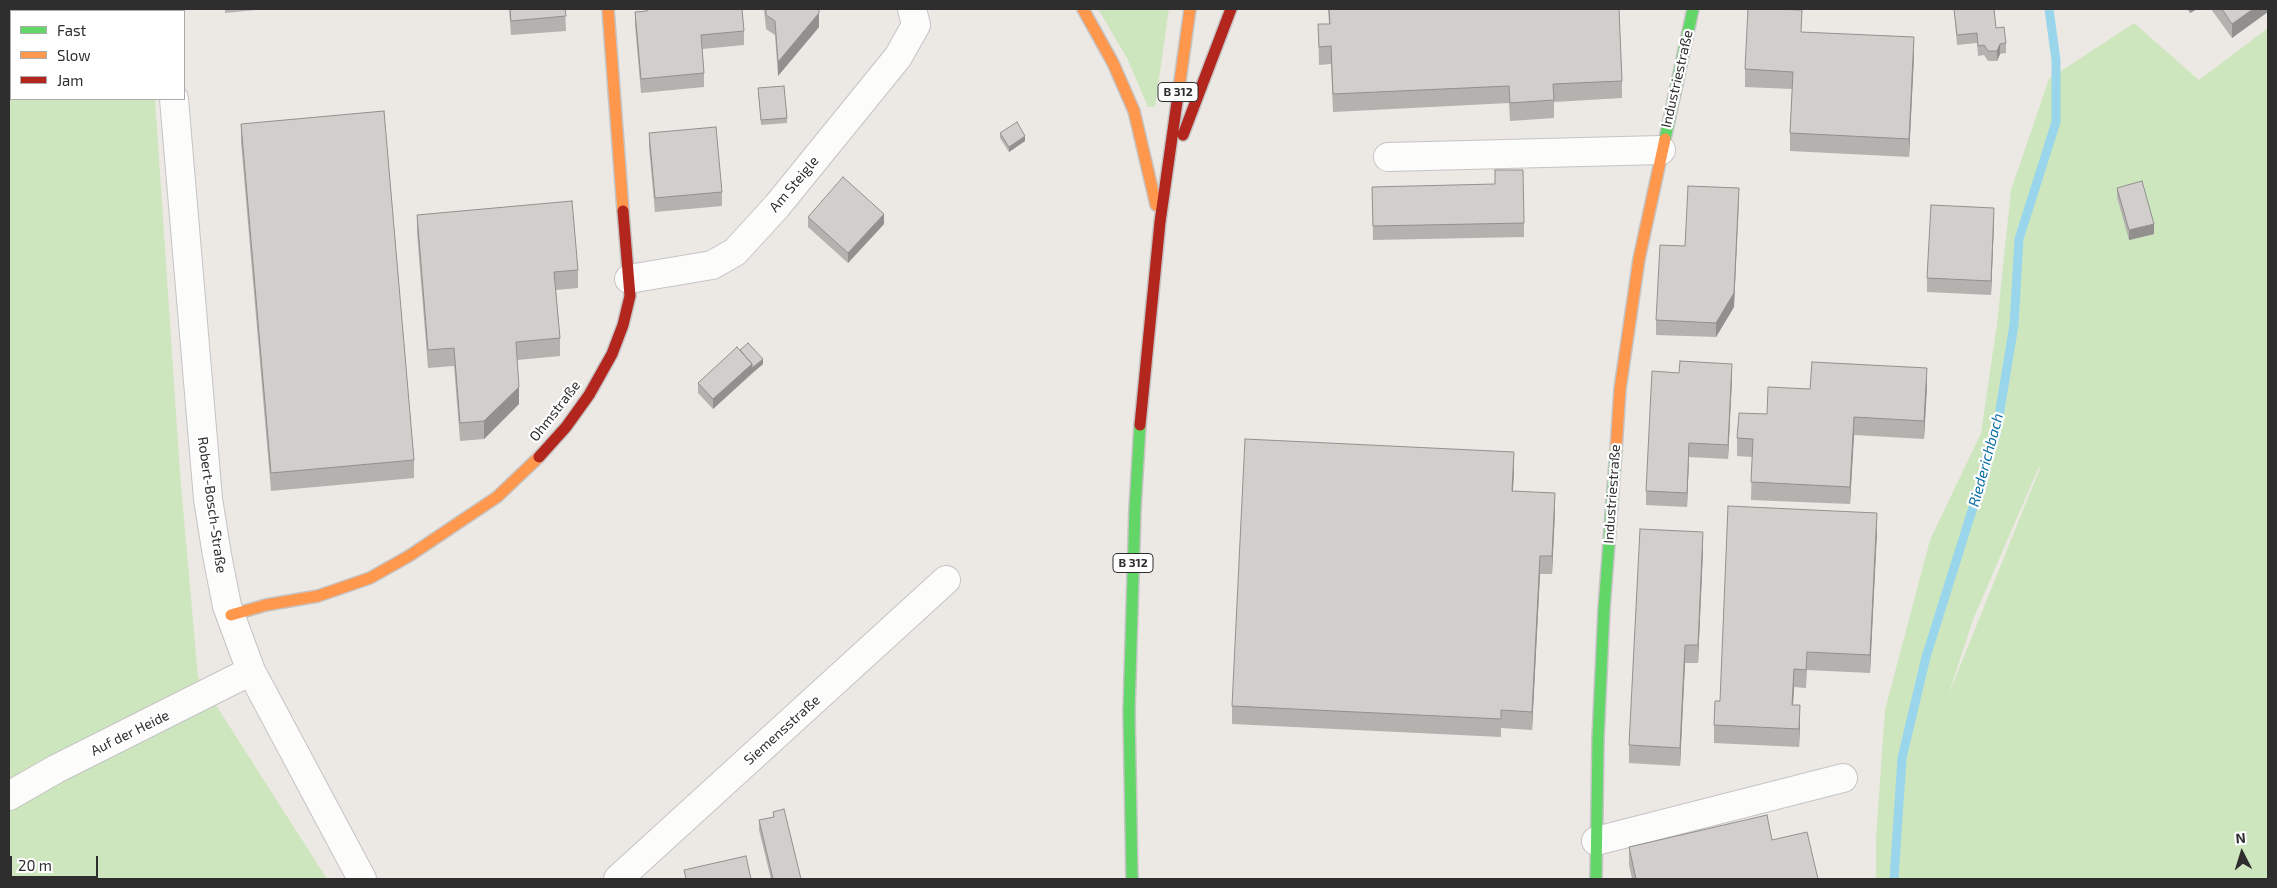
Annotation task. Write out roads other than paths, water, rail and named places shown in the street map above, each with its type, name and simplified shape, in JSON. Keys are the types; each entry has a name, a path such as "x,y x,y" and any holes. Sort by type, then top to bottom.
{"main road":[{"name":"Ohmstraße","path":"231,615 266,605 318,596 370,578 409,556 496,497 537,458 566,426 589,396 612,354 623,325 630,296 608,9"},
{"path":"1083,9 1113,63 1134,111 1160,222"},
{"name":"B 312","path":"1132,879 1130,712 1135,508 1141,414 1160,222 1190,9"},
{"path":"1166,176 1231,9"},
{"name":"Industriestraße","path":"1596,879 1598,738 1604,609 1620,389 1638,268 1661,150 1692,9"}],"street":[{"name":"Am Steigle","path":"629,279 712,265 735,252 789,191 898,57 914,17"},
{"name":"Robert-Bosch-Straße","path":"174,100 208,499 217,555 231,615 251,671 362,879"},
{"path":"1388,157 1661,150"},
{"name":"Siemensstraße","path":"618,879 946,580"},
{"name":"Auf der Heide","path":"9,796 56,769 251,671"},
{"path":"1596,840 1843,778"}],"waterway":[{"name":"Riederichbach","path":"1894,879 1902,758 1926,657 1996,434 2014,325 2019,239 2056,122 2056,60 2049,9"},
{"path":"9,78 10,74"}]}
